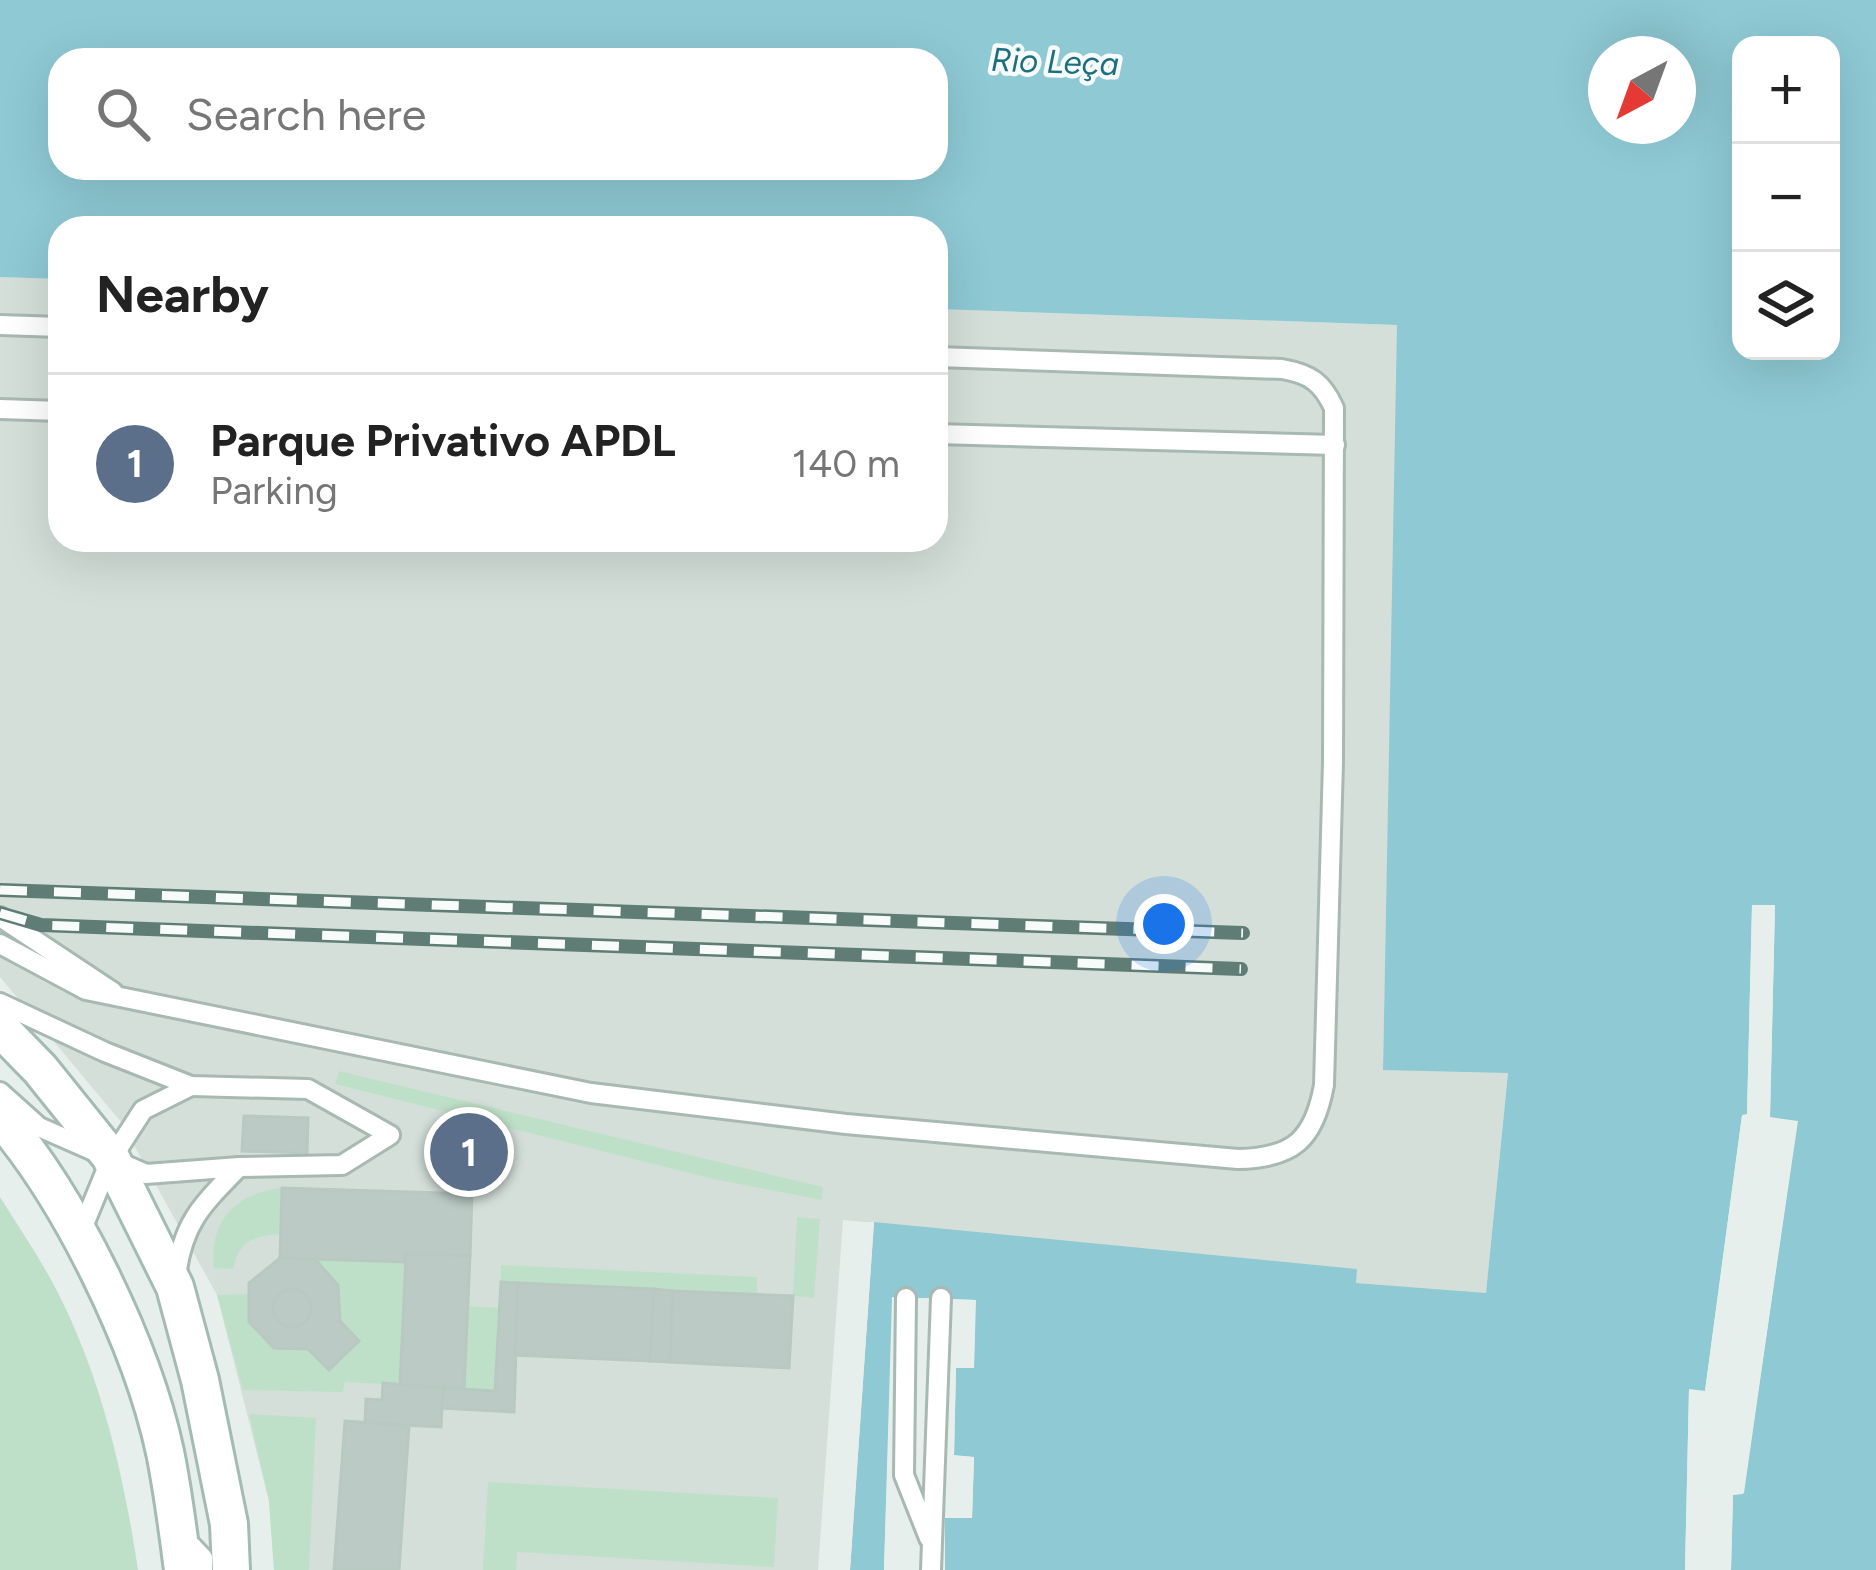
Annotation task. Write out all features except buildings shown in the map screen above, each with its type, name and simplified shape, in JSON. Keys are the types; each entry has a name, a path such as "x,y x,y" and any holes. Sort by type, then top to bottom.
{"main road":[{"path":"0,1028 40,1069 110,1161 175,1287 225,1504 231,1570"},
{"path":"0,1117 49,1179 115,1308 164,1448 183,1570"}],"lane":[{"path":"0,325 48,327"},
{"path":"0,944 86,990 591,1093 846,1124 1238,1159 1264,1159 1287,1152 1308,1134 1324,1085 1333,762 1334,408 1324,386 1305,373 1282,369 948,357"},
{"path":"0,409 48,411"},
{"path":"948,434 1335,445"},
{"path":"0,917 122,998"},
{"path":"0,1003 191,1086 308,1090 390,1136 342,1165 146,1174 39,1127 0,1092"},
{"path":"79,1237 110,1161 143,1110 191,1086"},
{"path":"175,1287 181,1241 196,1212 238,1167"},
{"path":"906,1298 904,1474 932,1548"},
{"path":"932,1570 941,1298"},
{"path":"178,1532 203,1558 203,1570"}],"shaded area":[{"path":"0,277 48,279 48,552 948,552 948,309 1398,325 1383,1069 1508,1072 1486,1294 1356,1283 1356,1269 843,1220 818,1570 274,1570 269,1501 217,1295 121,1122 0,977"}],"green space":[{"path":"339,1071 823,1187 822,1200 713,1179 335,1084"},
{"path":"282,1188 281,1234 249,1242 233,1269 214,1268 216,1236 228,1212 251,1196"},
{"path":"0,1197 49,1276 82,1346 116,1457 138,1570 0,1570"},
{"path":"797,1217 820,1219 814,1298 793,1296"},
{"path":"315,1259 406,1262 400,1385 345,1382 343,1392 243,1390 217,1295 249,1294 249,1322 274,1348 308,1349 330,1370 358,1341 340,1321 338,1285"},
{"path":"501,1265 757,1277 757,1295 501,1282"},
{"path":"468,1306 499,1308 495,1391 464,1389"},
{"path":"249,1414 316,1418 309,1570 274,1570 269,1501"},
{"path":"488,1482 778,1498 774,1567 517,1552 516,1570 483,1570"}],"water":[{"name":"Rio Leça","path":"0,0 1876,0 1876,1570 1731,1570 1733,1495 1744,1493 1797,1122 1770,1118 1775,906 1752,905 1747,1115 1742,1116 1705,1391 1689,1390 1685,1570 945,1570 945,1517 972,1518 974,1457 954,1456 956,1368 974,1367 975,1300 893,1297 884,1570 850,1570 874,1222 1357,1269 1356,1283 1486,1293 1508,1073 1383,1070 1397,325 948,309 948,216 48,216 48,279 0,277"}],"pier":[{"path":"1752,905 1775,905 1770,1117 1798,1121 1743,1494 1733,1495 1731,1570 1725,1570 1727,1494 1738,1488 1791,1126 1764,1119 1769,911 1757,911 1752,1116 1711,1393 1695,1396 1691,1570 1685,1570 1689,1389 1705,1391 1742,1115 1747,1114"},
{"path":"868,1222 874,1222 850,1570 844,1570"},
{"path":"892,1297 976,1300 974,1368 956,1368 954,1455 974,1457 972,1518 945,1518 945,1570 939,1570 942,1512 967,1512 968,1462 952,1462 948,1456 950,1367 954,1362 969,1362 970,1305 898,1303 890,1570 884,1570"}],"railway":[{"path":"0,890 1243,933"},
{"path":"0,913 41,925 1241,969"}],"place":[{"name":"Parque Privativo APDL","path":"469,1152"}]}
